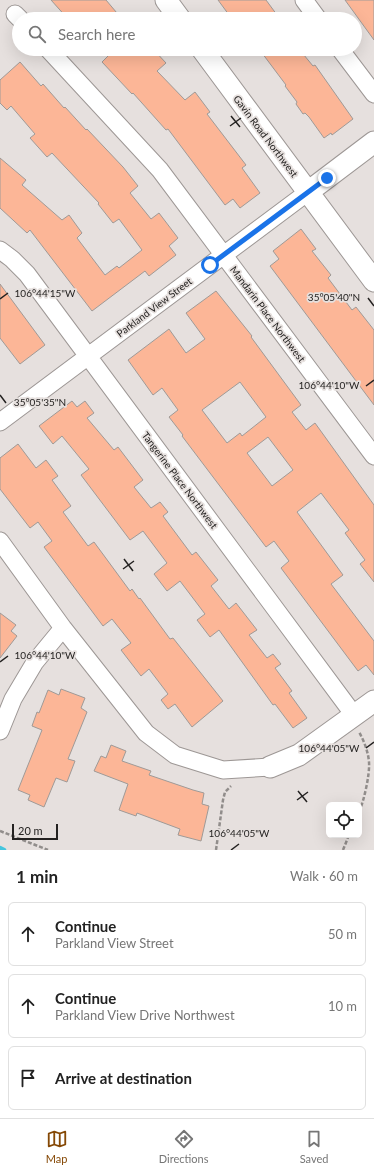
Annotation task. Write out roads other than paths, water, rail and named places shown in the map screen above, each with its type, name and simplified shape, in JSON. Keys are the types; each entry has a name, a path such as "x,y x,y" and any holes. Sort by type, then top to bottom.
{"street":[{"path":"166,0 175,12"},
{"path":"304,0 313,12"},
{"name":"Mandarin Place Northwest","path":"54,56 160,170 374,456"},
{"name":"Gavin Road Northwest","path":"207,56 374,280"},
{"path":"345,56 374,94"},
{"path":"308,192 374,142"},
{"name":"Parkland View Street","path":"0,422 308,192"},
{"name":"Tangerine Place Northwest","path":"0,250 12,259 27,274 354,715"},
{"path":"0,541 63,628 146,733 175,755 223,770 270,767 299,755 374,702"},
{"path":"0,731 13,699 35,662 63,628"}],"waterway":[{"path":"0,848 4,850"}]}
